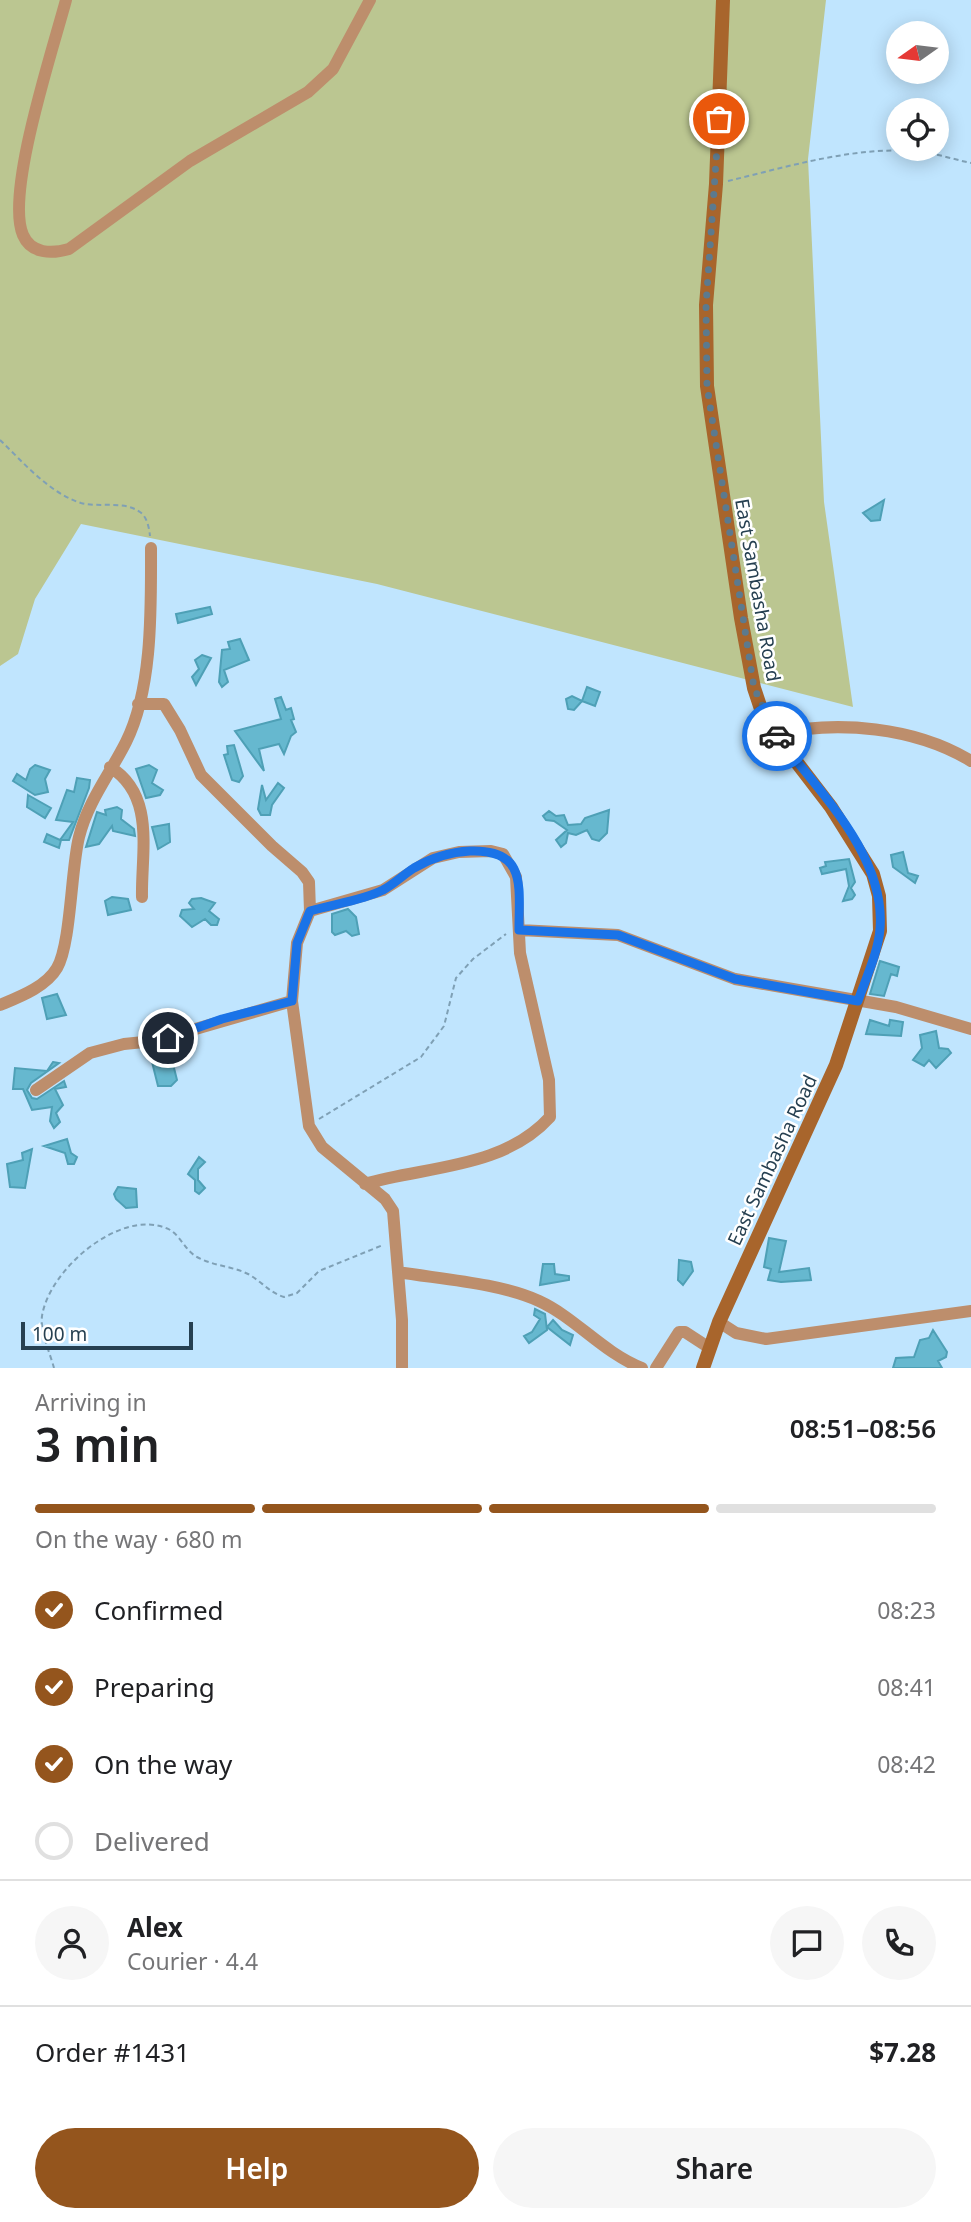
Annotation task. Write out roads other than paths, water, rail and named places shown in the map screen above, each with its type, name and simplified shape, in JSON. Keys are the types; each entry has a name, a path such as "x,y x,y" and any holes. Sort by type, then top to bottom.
{"street":[{"path":"66,0 20,187 18,221 24,238 33,249 54,253 69,249 95,232 190,161 308,92 333,69 370,0"},
{"name":"East Sambasha Road","path":"703,1368 708,1347 836,1065 880,931 879,896 873,874 831,807 775,734 754,688 709,411 706,305 716,184 723,0"},
{"path":"0,1005 31,991 57,968 79,834 97,788 126,741 138,704 151,603 150,548"},
{"path":"138,704 157,702 170,710 201,775 302,872 312,892 310,911 297,943 292,1001 309,1126 322,1147 390,1205 398,1272 402,1368"},
{"path":"775,734 804,728 847,727 913,738 951,750 971,761"},
{"path":"110,768 126,780 144,823 142,897"},
{"path":"310,911 383,890 433,858 459,852 491,850 503,854 516,877 524,980 549,1080 550,1117 501,1151 458,1165 400,1173 365,1184"},
{"path":"519,930 618,935 735,979 897,1007 971,1029"},
{"path":"36,1090 90,1053 124,1044 154,1041 292,1001"},
{"path":"398,1272 477,1286 539,1301 611,1352 642,1368"},
{"path":"719,1322 736,1333 766,1339 971,1311"},
{"path":"656,1368 679,1332 685,1332 708,1347"}]}
